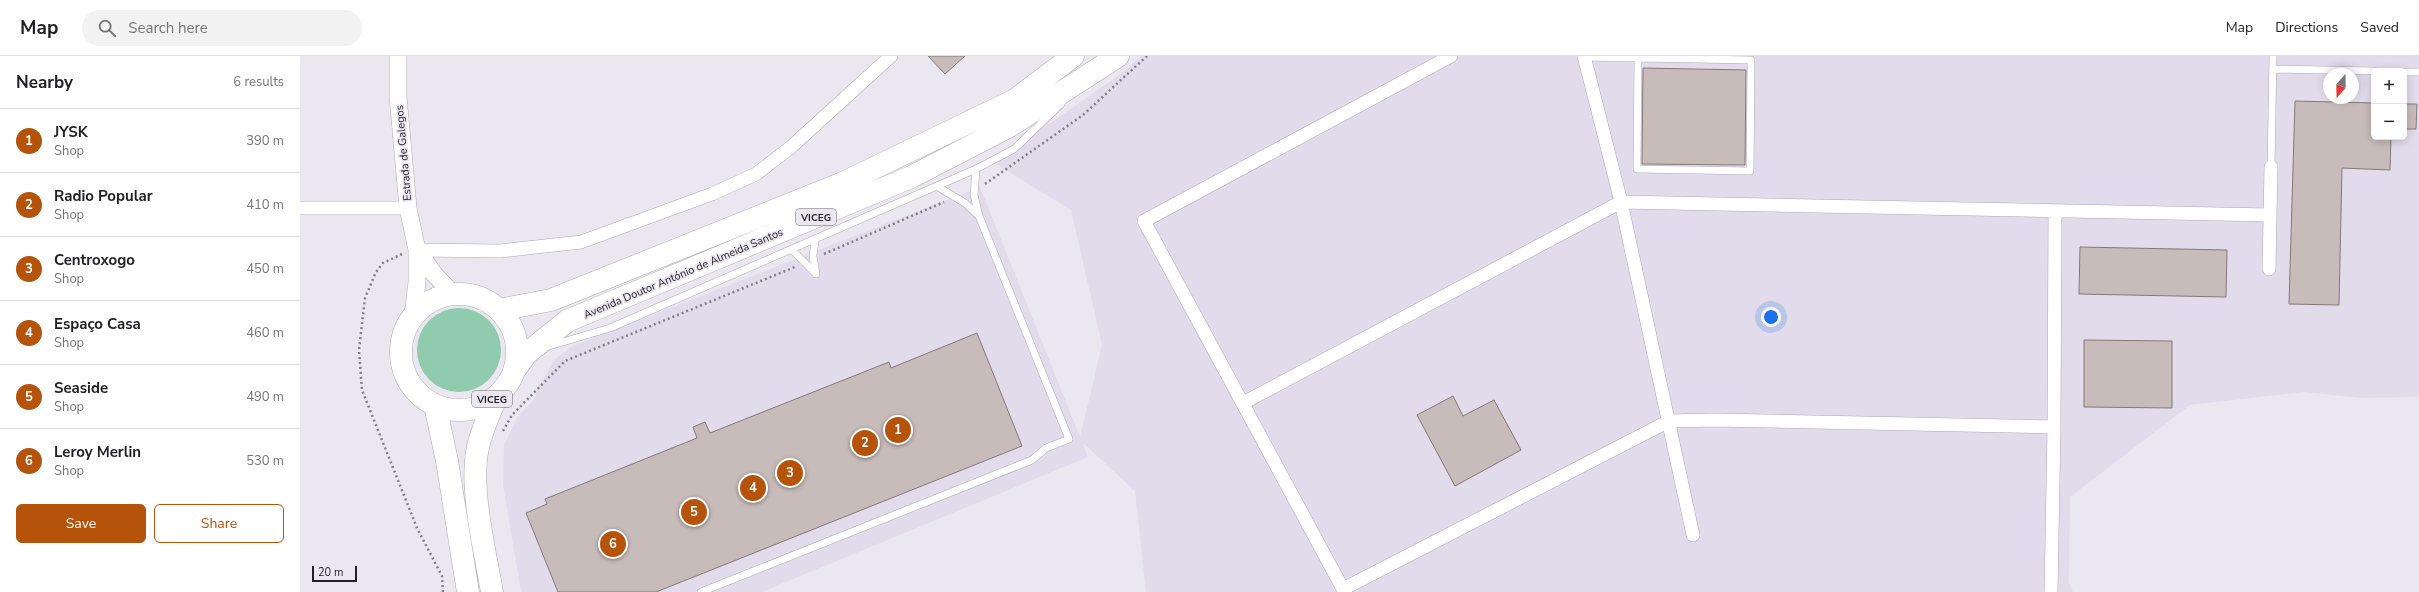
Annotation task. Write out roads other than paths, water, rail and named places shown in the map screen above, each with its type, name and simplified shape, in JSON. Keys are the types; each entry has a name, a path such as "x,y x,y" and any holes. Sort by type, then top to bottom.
{"highway":[{"name":"Avenida Doutor António de Almeida Santos","path":"499,310 551,300 843,183 1015,100 1073,56"},
{"name":"Avenida Doutor António de Almeida Santos","path":"520,362 517,355 515,338 509,323 499,310 485,301 475,297 454,295 438,298 424,305 413,316 404,331 401,348 402,366 409,382 420,396 435,405 451,410 468,410 483,405 497,396 507,384 520,362 567,321 911,177 1008,127 1090,76 1118,56"},
{"name":"Avenida Doutor António de Almeida Santos","path":"492,592 483,541 476,466 478,447 497,396"},
{"path":"435,405 468,592"}],"street":[{"name":"Estrada de Galegos","path":"398,56 398,96 408,208 417,250 417,282 413,316"},
{"path":"417,250 500,251 581,242 712,194 756,174 791,147 891,56"},
{"path":"1451,56 1144,221 1342,591 1669,421 2054,427"},
{"path":"1584,57 1621,202 1694,535"},
{"path":"2269,269 2271,167"},
{"path":"1243,404 1621,202 2269,215"},
{"path":"300,208 408,208"},
{"path":"2050,592 2054,427 2055,211"},
{"name":"Estrada de Galegos","path":"417,250 434,274 454,295"}],"lane":[{"path":"2271,167 2273,56"},
{"path":"1584,57 1751,60 1750,171 1637,169 1638,58"},
{"path":"2273,69 2371,71"},
{"path":"2407,72 2419,72"},
{"path":"520,362 563,341 610,328 815,241 976,169 1014,149 1090,76"},
{"path":"701,592 1032,460 1046,448 1069,439 979,216 974,195 976,169"},
{"path":"938,187 965,203 979,216"},
{"path":"792,250 816,274 813,256 815,241"}],"place":[{"name":"JYSK","path":"898,430"},
{"name":"Radio Popular","path":"865,443"},
{"name":"Centroxogo","path":"790,473"},
{"name":"Espaço Casa","path":"753,488"},
{"name":"Seaside","path":"694,512"},
{"name":"Leroy Merlin","path":"613,544"}]}
